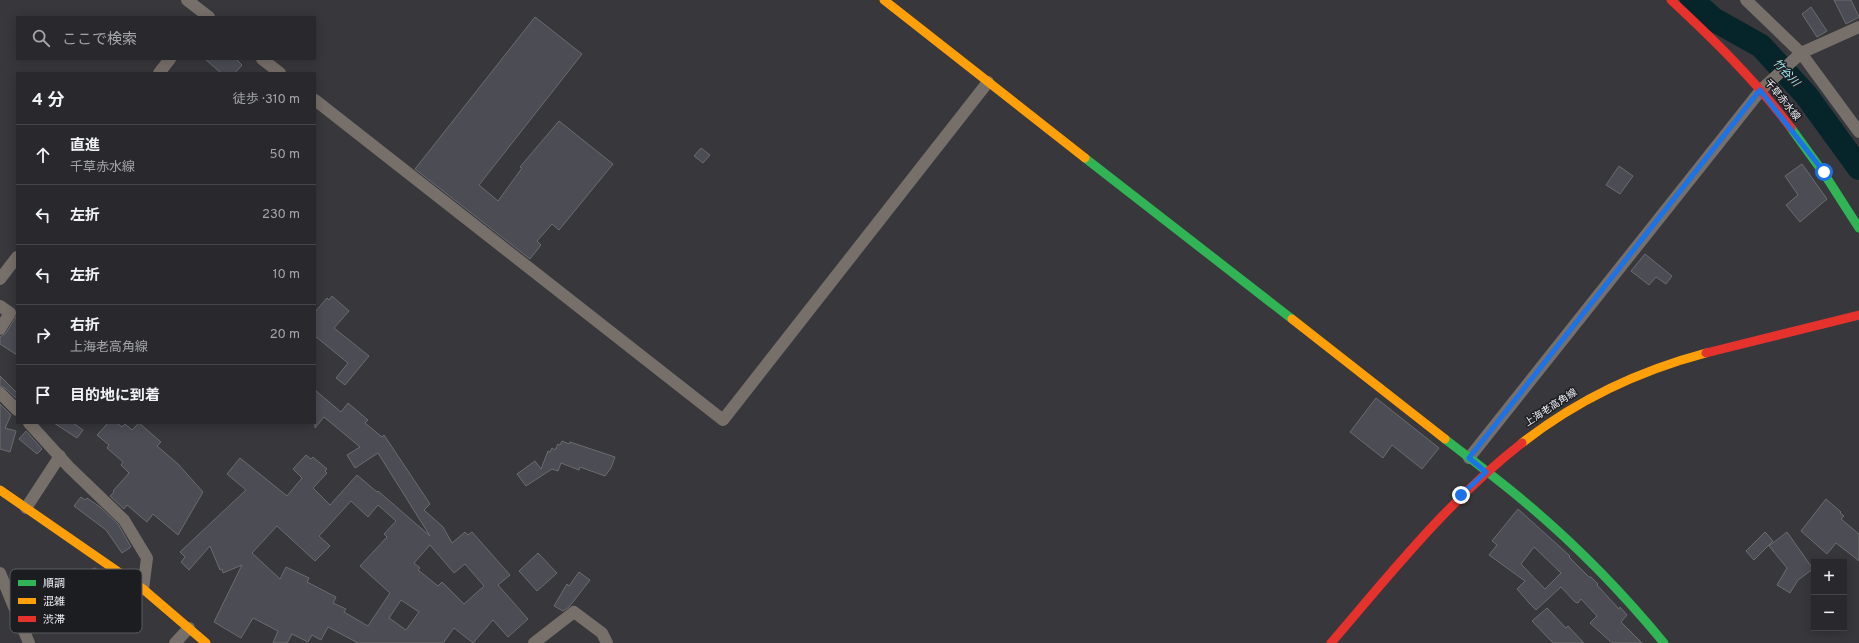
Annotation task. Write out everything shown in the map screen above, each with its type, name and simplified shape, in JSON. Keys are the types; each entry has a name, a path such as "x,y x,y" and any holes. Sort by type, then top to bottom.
{"street":[{"path":"187,0 205,16"},
{"path":"884,0 1525,502 1580,550 1626,596 1664,643"},
{"name":"千草赤水線","path":"1671,0 1764,87 1824,172 1859,228"},
{"path":"1746,0 1801,53 1859,132"},
{"path":"1469,458 1764,87 1801,53 1859,27"},
{"path":"160,72 169,60"},
{"path":"263,60 279,72"},
{"path":"316,101 724,420 988,82"},
{"path":"0,279 16,258"},
{"path":"0,306 10,313 0,329"},
{"name":"上海老高角線","path":"1331,643 1424,535 1461,495 1538,429 1569,408 1629,378 1656,367 1700,354 1795,332 1859,315"},
{"path":"0,393 16,409"},
{"path":"30,424 124,520 147,558 143,589 206,643"},
{"path":"26,508 60,456"},
{"path":"0,490 114,569"},
{"path":"0,573 10,597"},
{"path":"534,643 574,612 602,633 607,643"},
{"path":"175,643 189,628"},
{"path":"25,633 29,643"}],"building":[{"path":"1834,0 1851,0 1859,17 1846,24"},
{"path":"1811,7 1827,31 1817,37 1802,14"},
{"path":"535,17 582,54 479,185 498,201 522,168 520,167 559,121 613,164 559,230 552,224 537,241 541,245 530,259 415,169"},
{"path":"206,60 237,60 242,65 236,72 220,72"},
{"path":"701,148 710,155 703,163 694,156"},
{"path":"1802,164 1827,199 1800,222 1786,205 1798,195 1785,176"},
{"path":"1619,166 1633,176 1620,194 1606,185"},
{"path":"1645,254 1672,276 1666,284 1656,277 1649,285 1631,271"},
{"path":"332,296 349,311 334,328 369,356 345,385 336,378 348,363 316,337 316,311 327,298 329,300"},
{"path":"16,317 16,354 0,344 0,337 6,333"},
{"path":"0,376 16,392 16,398 5,388 0,386"},
{"path":"316,391 341,412 348,403 368,420 365,423 382,437 384,435 430,504 424,510 443,527 452,543 465,532 468,535 472,532 510,575 498,585 528,619 508,637 493,620 473,643 454,628 443,643 358,643 328,627 321,640 312,635 308,642 292,634 287,643 273,643 278,631 253,618 241,638 214,622 242,565 223,573 222,569 220,570 210,546 189,570 181,562 185,557 180,552 246,490 227,474 240,458 287,496 302,478 293,469 306,455 311,459 313,457 327,469 325,471 327,473 313,488 330,505 357,475 430,536 378,453 355,468 347,455 360,447 324,417 315,428","holes":["351,501 368,517 378,505 396,521 384,534 387,537 360,566 390,593 368,626 344,612 346,609 333,603 336,597 307,582 309,578 286,567 280,579 252,553 277,526 315,561 330,546 319,536","430,545 454,573 465,564 484,586 464,604 442,582 438,586 418,570 420,568 414,563","401,600 419,612 406,630 389,618"]},
{"path":"1376,398 1439,448 1422,469 1392,445 1383,458 1350,432"},
{"path":"0,404 11,415 5,428 16,431 10,452 0,449"},
{"path":"56,424 74,424 83,430 77,438"},
{"path":"107,424 118,424 122,427 125,424 132,430 138,424 140,424 161,442 157,446 178,464 203,492 178,535 153,514 147,522 127,505 124,509 110,496 129,473 121,465 123,462 107,448 109,445 97,435"},
{"path":"26,431 42,449 37,454 19,439"},
{"path":"562,441 569,444 570,442 615,457 611,468 605,476 580,467 579,470 561,463 558,471 552,469 526,486 517,474 535,461 541,469 548,451 550,452 552,448 555,450 558,444 560,445"},
{"path":"81,497 85,500 87,498 100,507 118,524 131,547 122,553 106,530 74,506"},
{"path":"1826,499 1844,516 1841,519 1859,534 1859,561 1836,543 1827,554 1801,531"},
{"path":"1518,509 1570,556 1569,557 1598,584 1597,585 1619,609 1620,607 1627,615 1621,622 1642,643 1612,643 1590,623 1597,616 1581,599 1578,603 1575,602 1561,587 1536,610 1517,589 1525,581 1489,555 1497,545 1492,541","holes":["1534,547 1561,573 1545,589 1521,564"]},
{"path":"1765,532 1773,541 1754,560 1746,551"},
{"path":"1787,532 1811,566 1811,570 1798,580 1790,593 1777,585 1787,568 1769,546"},
{"path":"538,553 557,573 537,591 519,571"},
{"path":"579,572 590,580 569,607 563,611 554,606 567,584 569,586"},
{"path":"1547,608 1566,628 1568,626 1584,643 1553,643 1532,621"}],"waterway":[{"name":"竹谷川","path":"1692,0 1713,19 1761,46 1806,95 1859,168"}],"traffic: fast":[{"path":"1791,128 1825,175 1859,228"},
{"path":"1085,158 1292,319"},
{"path":"1445,439 1516,495 1563,535 1615,587 1664,643"}],"traffic: slow":[{"path":"884,0 1085,158"},
{"path":"1292,319 1445,439"},
{"path":"1522,443 1564,413 1586,400 1632,378 1681,360 1706,353"},
{"path":"0,490 114,569"},
{"path":"142,588 206,643"}],"traffic: jam":[{"path":"1671,0 1734,61 1764,94 1791,128"},
{"path":"1706,353 1859,315"},
{"path":"1331,643 1445,513 1495,465 1522,443"}],"route":[{"path":"1461,495 1486,472 1469,458 1760,90 1782,116 1824,172"}]}
